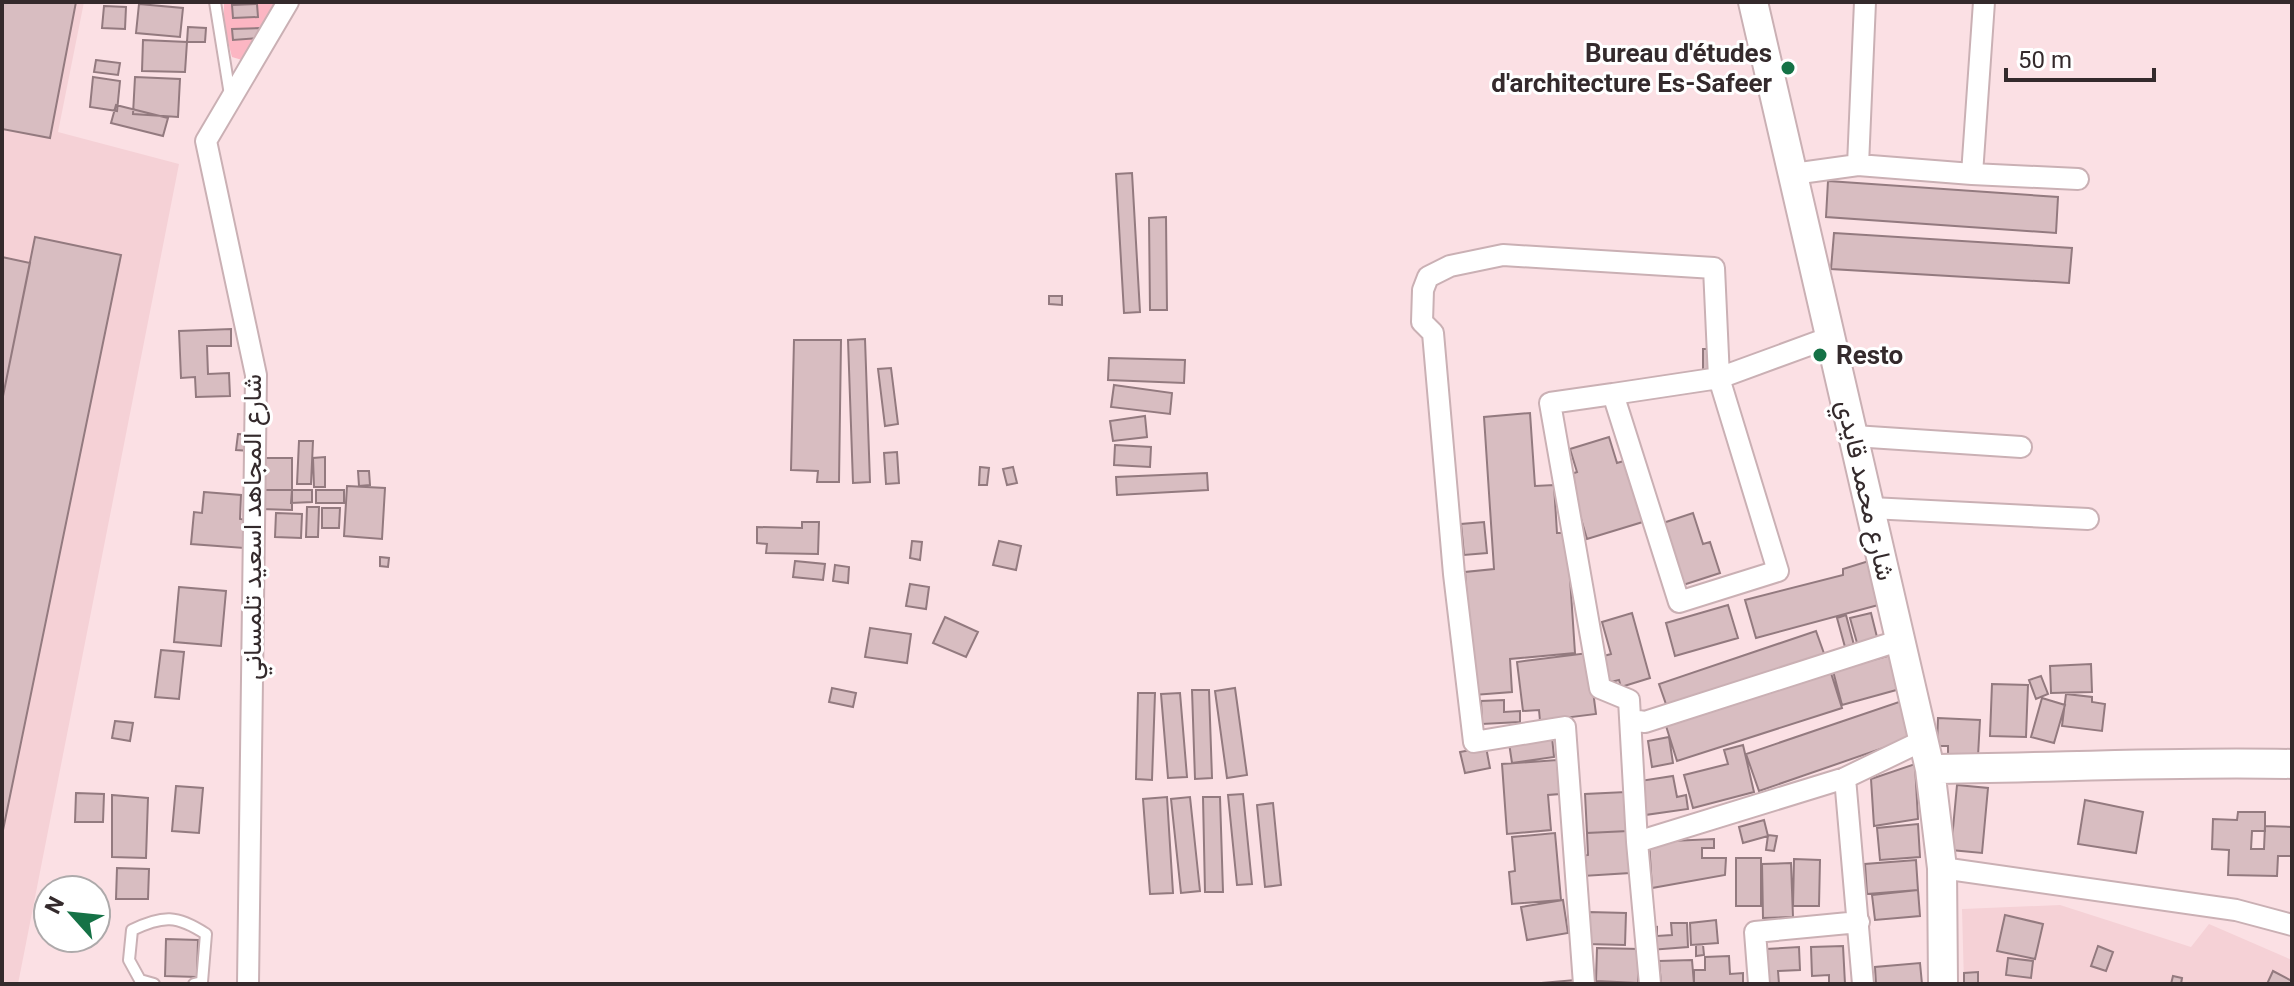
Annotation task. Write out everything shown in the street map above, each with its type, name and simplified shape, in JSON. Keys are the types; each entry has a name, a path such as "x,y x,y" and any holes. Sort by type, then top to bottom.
{"main road":[{"name":"شارع محمد قايدي","path":"1753,2 1930,769 1942,868 1943,984"},
{"path":"1930,769 2055,768 2161,761 2292,764"}],"street":[{"name":"شارع المجاهد اسعيد تلمساني","path":"248,984 256,375 206,141 288,2"},
{"path":"1858,165 1865,2"},
{"path":"1972,174 1984,2"},
{"path":"1793,174 1858,165 2078,179"},
{"path":"1584,984 1565,727 1474,742 1454,574 1433,333 1422,322 1423,290 1428,277 1450,266 1503,255 1714,268 1719,378 1778,571 1679,602 1613,394"},
{"path":"1650,984 1637,842 1629,700 1600,688 1550,403 1719,378 1831,337"},
{"path":"1854,436 2021,447"},
{"path":"1871,508 2088,519"},
{"path":"1631,720 1645,722 1901,640"},
{"path":"1637,842 1845,778 1924,740"},
{"path":"1845,778 1863,984"},
{"path":"1942,868 2236,910 2292,925"},
{"path":"1759,984 1755,932 1859,922"}],"lane":[{"path":"215,2 230,99"},
{"path":"154,984 140,980 129,960 132,930 156,919 185,921 206,934 202,982 194,984"}],"shaded area":[{"path":"2,2 84,2 58,132 179,164 40,874 32,874 32,913 18,984 2,984"},
{"path":"224,2 278,2 252,54 242,60 232,57 224,27"},
{"path":"2060,905 2191,947 2209,924 2292,960 2292,984 1964,984 1962,909"}],"building":[{"path":"2,2 76,2 50,138 2,129"},
{"path":"139,4 183,8 180,37 136,33"},
{"path":"257,4 258,17 233,18 232,5"},
{"path":"104,6 126,7 125,29 102,28"},
{"path":"188,27 206,28 205,42 187,42"},
{"path":"260,28 261,38 233,40 232,29"},
{"path":"143,40 187,42 185,72 142,71"},
{"path":"96,60 120,63 118,75 94,72"},
{"path":"93,77 120,81 117,111 90,107"},
{"path":"135,77 180,79 178,117 133,114"},
{"path":"116,105 168,118 163,136 111,123"},
{"path":"1132,173 1140,312 1124,313 1116,174"},
{"path":"1828,181 2058,197 2056,233 1826,217"},
{"path":"1166,217 1167,310 1150,310 1149,218"},
{"path":"1834,233 2072,248 2069,283 1831,269"},
{"path":"35,237 121,255 2,835 2,401"},
{"path":"2,257 30,263 2,401"},
{"path":"1049,296 1062,296 1062,305 1049,304"},
{"path":"231,329 231,346 207,346 208,374 229,373 230,396 196,397 195,377 181,378 179,331"},
{"path":"865,339 870,482 853,483 848,340"},
{"path":"794,340 841,340 839,482 817,482 818,471 791,470"},
{"path":"1703,349 1716,349 1717,376 1703,376"},
{"path":"1109,358 1185,360 1184,383 1108,380"},
{"path":"891,368 898,424 885,426 878,369"},
{"path":"1114,385 1172,393 1170,414 1111,407"},
{"path":"1530,413 1535,486 1554,485 1557,533 1567,533 1575,653 1510,659 1512,692 1474,695 1465,572 1494,569 1484,417"},
{"path":"1145,416 1147,437 1113,441 1110,421"},
{"path":"238,434 251,435 250,451 236,450"},
{"path":"1609,437 1617,463 1627,460 1646,521 1587,539 1568,475 1577,472 1570,449"},
{"path":"299,441 313,441 311,484 297,484"},
{"path":"1115,445 1151,447 1150,467 1114,465"},
{"path":"897,452 899,483 886,484 884,453"},
{"path":"325,457 325,487 314,487 313,458"},
{"path":"261,458 292,458 292,490 261,490"},
{"path":"980,467 989,468 987,485 979,485"},
{"path":"1013,467 1017,483 1007,485 1003,469"},
{"path":"358,471 369,471 370,485 359,486"},
{"path":"1207,473 1208,490 1117,495 1116,477"},
{"path":"347,486 385,488 382,539 344,536"},
{"path":"261,490 292,490 292,510 261,509"},
{"path":"292,490 312,490 312,502 291,503"},
{"path":"316,490 344,490 344,503 316,503"},
{"path":"204,492 241,495 240,519 247,520 244,548 191,544 194,512 202,513"},
{"path":"307,507 319,507 318,537 306,537"},
{"path":"322,508 340,508 339,528 322,528"},
{"path":"276,513 302,514 301,538 275,537"},
{"path":"1693,513 1703,544 1710,542 1720,573 1680,586 1660,524"},
{"path":"802,522 819,522 818,554 766,553 767,544 757,543 757,527 802,528"},
{"path":"1484,522 1487,553 1464,555 1461,524"},
{"path":"912,541 922,542 920,560 910,558"},
{"path":"999,541 1021,546 1016,570 993,565"},
{"path":"380,557 389,558 388,567 380,566"},
{"path":"1872,560 1882,604 1756,638 1745,600 1843,575 1843,569"},
{"path":"795,561 825,564 823,580 793,577"},
{"path":"835,565 849,567 848,583 833,581"},
{"path":"910,584 929,587 926,609 906,606"},
{"path":"179,587 226,591 221,646 174,642"},
{"path":"1728,605 1738,638 1675,656 1666,623"},
{"path":"1632,613 1650,678 1621,687 1619,680 1607,683 1600,657 1611,654 1602,622"},
{"path":"1871,613 1879,645 1859,650 1850,618"},
{"path":"1846,615 1854,645 1845,647 1837,618"},
{"path":"945,617 978,632 966,657 933,643"},
{"path":"870,628 911,634 907,663 865,657"},
{"path":"1816,631 1826,659 1667,707 1659,684"},
{"path":"161,650 184,652 179,699 155,697"},
{"path":"1588,653 1596,714 1540,721 1539,710 1523,711 1517,662"},
{"path":"1891,655 1900,689 1842,705 1833,671"},
{"path":"2091,664 2092,692 2051,693 2050,666"},
{"path":"1831,673 1842,708 1677,761 1666,726"},
{"path":"2041,676 2048,694 2036,699 2029,680"},
{"path":"1992,684 2028,685 2026,737 1990,736"},
{"path":"832,688 856,693 853,707 829,702"},
{"path":"1235,688 1247,775 1227,778 1215,691"},
{"path":"1192,690 1209,690 1212,778 1195,779"},
{"path":"1138,693 1155,693 1152,780 1136,779"},
{"path":"1180,693 1187,777 1168,778 1161,694"},
{"path":"2066,694 2092,697 2092,702 2105,704 2102,731 2062,726"},
{"path":"2042,698 2065,705 2054,743 2031,737"},
{"path":"1504,700 1504,712 1520,711 1520,722 1482,724 1481,701"},
{"path":"1902,701 1915,737 1759,791 1746,754"},
{"path":"1938,718 1980,720 1978,756 1948,755 1948,746 1937,746"},
{"path":"115,721 133,723 130,741 112,738"},
{"path":"1552,737 1554,757 1512,763 1509,743"},
{"path":"1669,737 1673,763 1652,767 1648,741"},
{"path":"1743,745 1754,792 1693,808 1684,775 1728,764 1724,750"},
{"path":"1486,747 1490,768 1465,773 1460,752"},
{"path":"1557,760 1560,794 1548,795 1551,830 1507,834 1502,764"},
{"path":"1915,764 1918,819 1874,826 1871,779"},
{"path":"1673,776 1677,797 1686,795 1688,809 1645,815 1640,781"},
{"path":"1957,785 1988,788 1982,853 1951,850"},
{"path":"176,786 203,788 199,833 172,831"},
{"path":"1626,792 1628,831 1587,833 1585,794"},
{"path":"76,793 104,794 103,822 75,822"},
{"path":"1243,794 1252,884 1237,885 1228,795"},
{"path":"112,795 148,798 146,858 112,857"},
{"path":"1167,797 1173,893 1150,894 1143,799"},
{"path":"1190,797 1200,891 1181,893 1171,799"},
{"path":"1203,797 1220,797 1223,892 1205,892"},
{"path":"2085,800 2143,812 2136,853 2078,844"},
{"path":"1273,803 1281,885 1265,887 1257,805"},
{"path":"2238,812 2265,812 2265,826 2292,827 2292,856 2278,856 2277,876 2228,875 2229,850 2212,849 2213,819 2237,820","holes":["2252,831 2265,831 2264,849 2251,849"]},
{"path":"1764,820 1768,836 1743,843 1739,827"},
{"path":"1918,824 1920,857 1880,860 1877,828"},
{"path":"1628,831 1630,873 1583,876 1582,856 1588,855 1587,833"},
{"path":"1555,833 1561,900 1512,904 1509,872 1515,871 1512,837"},
{"path":"1768,835 1777,836 1774,851 1766,850"},
{"path":"1714,839 1714,848 1702,848 1702,858 1726,858 1725,875 1652,888 1649,842"},
{"path":"1736,858 1761,858 1761,906 1736,906"},
{"path":"1794,859 1820,860 1819,906 1793,906"},
{"path":"1916,860 1918,890 1867,894 1865,864"},
{"path":"1791,863 1793,917 1763,918 1762,864"},
{"path":"117,868 149,869 148,899 116,899"},
{"path":"1918,890 1920,916 1875,920 1872,895"},
{"path":"1563,900 1568,933 1527,940 1521,907"},
{"path":"1589,912 1626,913 1625,945 1588,944"},
{"path":"2005,915 2043,924 2035,959 1997,951"},
{"path":"1716,920 1718,943 1691,945 1690,923"},
{"path":"1671,923 1687,923 1688,947 1650,950 1649,928 1657,927 1657,936 1672,935"},
{"path":"166,939 198,940 197,977 165,976"},
{"path":"1696,945 1703,945 1704,955 1696,956"},
{"path":"1843,946 1845,984 1829,984 1829,975 1812,976 1811,947"},
{"path":"2098,946 2113,952 2106,971 2091,966"},
{"path":"1799,947 1800,970 1778,971 1779,984 1768,984 1766,949"},
{"path":"1597,948 1639,949 1638,983 1596,981"},
{"path":"1729,956 1730,974 1743,973 1743,984 1694,984 1694,970 1705,970 1705,957"},
{"path":"2008,958 2033,961 2031,978 2006,975"},
{"path":"1692,960 1694,984 1661,984 1659,961"},
{"path":"1920,963 1922,984 1876,984 1875,967"},
{"path":"2273,971 2292,981 2292,984 2267,984"},
{"path":"1978,972 1978,984 1964,984 1964,973"},
{"path":"2173,976 2182,978 2181,984 2171,984"},
{"path":"1575,980 1575,984 1542,984 1542,983"}],"place":[{"name":"Bureau d'études d'architecture Es-Safeer","path":"1788,68"},
{"name":"Resto","path":"1820,355"}]}
